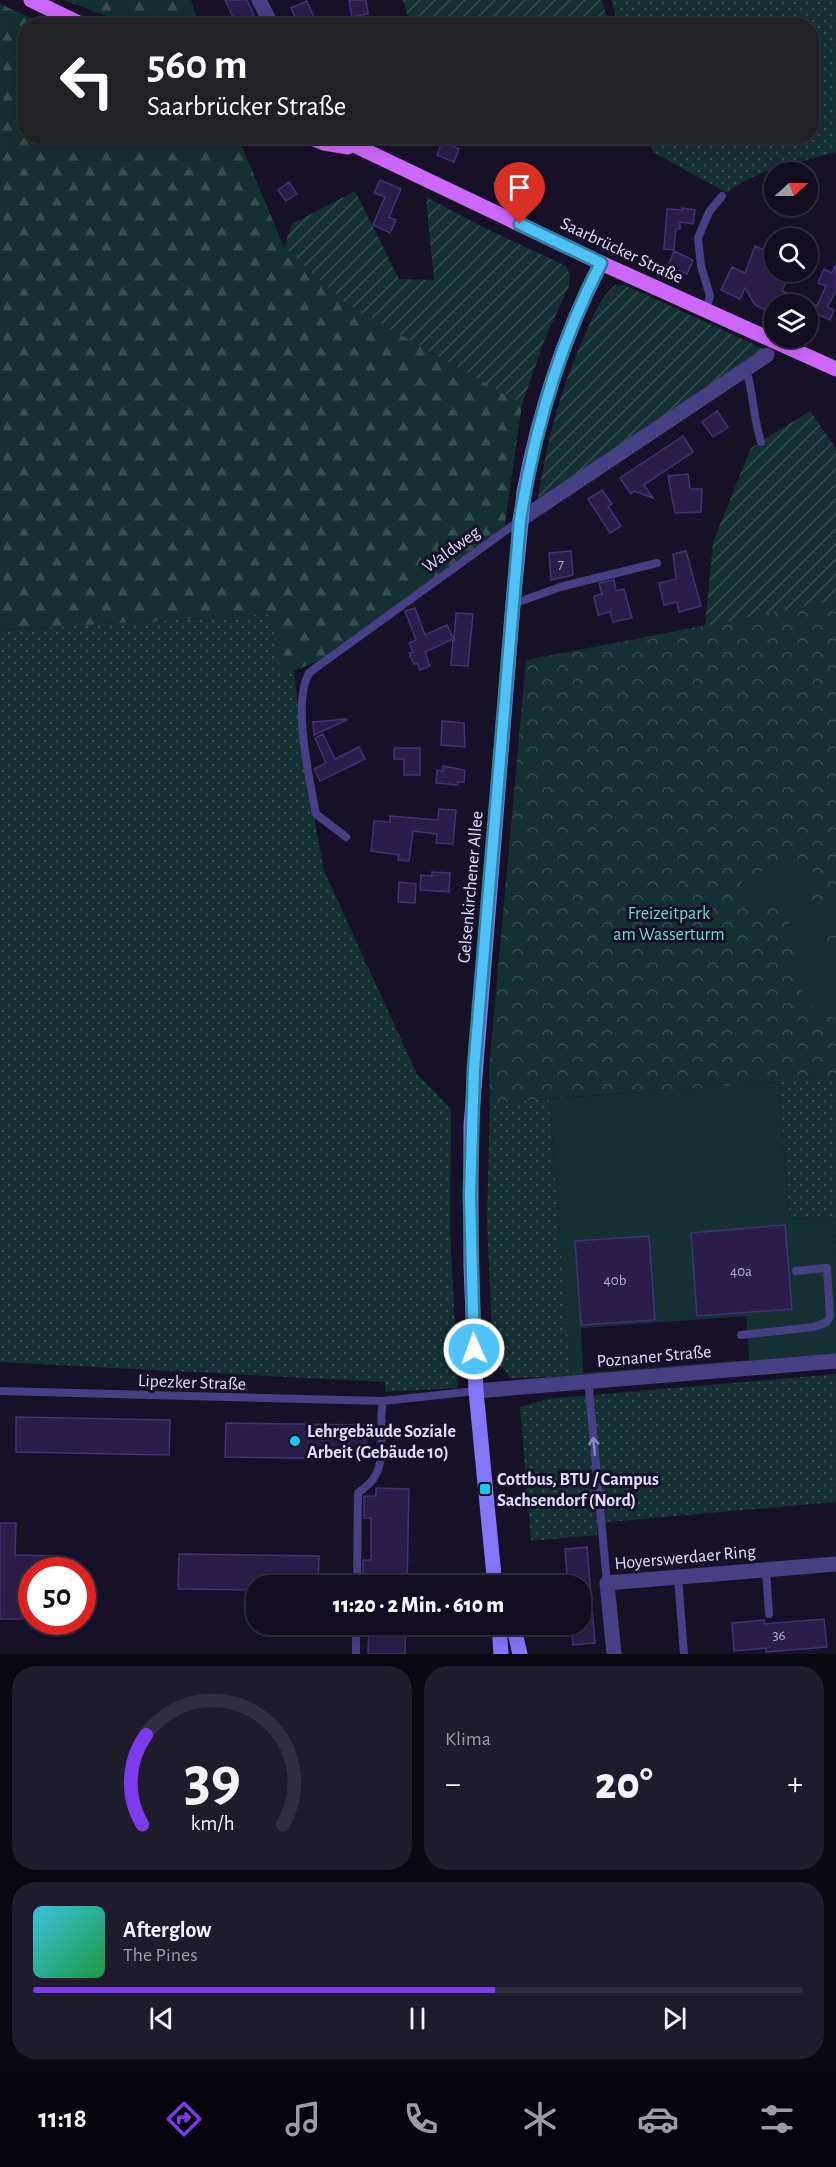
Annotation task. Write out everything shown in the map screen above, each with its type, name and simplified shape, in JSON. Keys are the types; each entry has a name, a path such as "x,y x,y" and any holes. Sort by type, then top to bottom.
{"main road":[{"path":"31,0 68,18"},
{"name":"Saarbrücker Straße","path":"330,144 360,149"},
{"name":"Saarbrücker Straße","path":"350,144 601,263 836,369"},
{"name":"Gelsenkirchener Allee","path":"494,1575 476,1391 471,1264 471,1126 513,604 520,520 534,442 553,376 601,263"},
{"name":"Gelsenkirchener Allee","path":"490,1527 501,1575"},
{"path":"500,1635 501,1654"},
{"path":"516,1635 520,1654"}],"street":[{"path":"259,0 268,18"},
{"name":"Waldweg","path":"520,520 766,355"},
{"name":"Poznaner Straße","path":"476,1391 836,1361"},
{"name":"Hoyerswerdaer Ring","path":"614,1654 607,1583 836,1564"}],"lane":[{"path":"706,310 710,296 701,266 698,238 709,212 722,196"},
{"path":"746,370 753,391 756,427 761,442"},
{"name":"Waldweg","path":"346,837 316,814 305,754 301,694 305,680 310,672 497,540 520,520"},
{"path":"513,604 561,587 657,563"},
{"path":"741,1335 814,1327 827,1322 830,1316 827,1268 796,1271"},
{"path":"591,1380 589,1390 607,1583"},
{"name":"Lipezker Straße","path":"0,1391 383,1401 476,1391"},
{"path":"357,1575 358,1493 375,1478 380,1463 380,1417 383,1401"},
{"path":"766,1570 770,1614"},
{"path":"678,1577 684,1654"},
{"path":"356,1654 357,1635"}],"green space":[{"path":"63,0 191,0 197,18 113,18"},
{"path":"403,0 602,0 607,18 408,18"},
{"path":"611,0 836,0 836,152 797,162 764,162 764,172 727,193 653,152 651,144 819,144 819,18 616,18"},
{"path":"0,4 31,18 18,18 18,144 241,144 284,247 345,303 522,404 504,530 328,657 281,676 271,614 0,630"},
{"path":"355,191 399,279 434,280 426,197 566,266 570,275 569,286 544,341 522,404 345,303 284,247 292,224"},
{"path":"615,285 627,286 766,350 537,503 550,438 568,377 597,308"},
{"path":"810,411 836,448 836,600 705,626 713,542 751,448"},
{"name":"Freizeitpark am Wasserturm","path":"836,600 836,1078 490,1103 489,1069 526,660"},
{"path":"271,614 281,675 294,669 302,751 324,871 417,1074 451,1109 450,1229 458,1388 385,1392 385,1382 0,1362 0,630"},
{"path":"810,860 818,893 748,909 740,876"},
{"path":"836,899 836,935 795,944 786,910"},
{"path":"836,940 836,1018 816,1010 809,1003 800,986 793,956 801,947"},
{"path":"836,1078 836,1253 832,1217 790,1219 778,1082"},
{"path":"778,1082 790,1219 832,1217 836,1253 836,1355 571,1376 549,1099","holes":["785,1226 792,1309 697,1316 691,1233","648,1236 655,1319 582,1325 575,1242","746,1316 749,1360 583,1373 581,1328"]},
{"path":"549,1099 571,1376 511,1378 499,1365 493,1353 487,1222 490,1103"},
{"path":"836,1374 836,1502 597,1523 597,1535 531,1541 520,1407 547,1399"}],"building":[{"path":"225,0 247,0 254,15 248,18 233,18"},
{"path":"349,0 366,0 368,14 352,17"},
{"path":"307,1 314,17 295,18 291,8"},
{"path":"441,144 459,149 454,162 437,155"},
{"path":"500,172 517,179 512,192 494,185"},
{"path":"380,180 401,189 389,217 396,220 390,233 373,225 385,197 374,193"},
{"path":"289,182 297,194 286,201 278,190"},
{"path":"682,208 695,210 693,224 680,222 680,229 676,229 674,250 664,249 667,209 682,210"},
{"path":"755,246 764,250 764,282 786,282 782,291 789,294 764,294 764,310 755,305 745,288 740,299 721,290 732,267 745,273"},
{"path":"674,251 693,260 687,274 668,266"},
{"path":"836,264 836,291 827,307 834,310 830,320 818,314 818,304 826,286 818,283 824,269 832,273"},
{"path":"717,411 728,427 713,437 702,422"},
{"path":"683,436 693,452 644,485 653,498 634,491 631,494 620,478"},
{"path":"688,474 690,489 702,489 701,512 675,513 668,476"},
{"path":"602,490 612,504 608,506 621,526 610,533 588,499"},
{"path":"571,551 573,575 551,580 549,553"},
{"path":"686,551 701,606 679,612 677,602 664,605 659,583 676,579 673,554"},
{"path":"614,580 616,591 624,589 632,618 613,622 610,612 598,615 594,596 602,594 599,583"},
{"path":"415,608 425,635 447,625 454,640 456,613 473,614 468,666 451,665 453,639 425,652 430,666 420,670 417,663 414,664 409,653 413,652 409,643 416,640 405,611"},
{"path":"347,720 314,735 313,722"},
{"path":"442,721 464,723 465,747 441,745"},
{"path":"323,734 335,759 359,747 365,759 320,781 314,769 326,763 315,738"},
{"path":"394,748 420,748 420,775 404,775 404,759 394,759"},
{"path":"443,766 465,770 464,782 458,782 458,785 436,783 437,770 443,771"},
{"path":"439,809 456,810 453,844 436,843 437,834 413,831 409,861 398,860 399,855 371,851 374,821 390,822 390,816 438,820"},
{"path":"432,872 450,873 449,892 420,890 421,875 432,876"},
{"path":"399,882 416,884 415,903 398,902"},
{"path":"785,1225 792,1309 697,1316 691,1233"},
{"path":"649,1236 655,1320 581,1325 575,1241"},
{"path":"16,1417 170,1420 169,1455 16,1452"},
{"name":"Lehrgebäude Soziale Arbeit (Gebäude 10)","path":"226,1423 366,1425 365,1459 225,1457"},
{"path":"376,1488 409,1489 407,1575 363,1575 363,1560 371,1560 371,1518 364,1518 364,1496 376,1496"},
{"path":"0,1523 16,1523 15,1555 57,1557 18,1557 18,1619 0,1619"},
{"path":"587,1547 589,1575 567,1575 565,1549"},
{"path":"179,1554 319,1556 318,1575 246,1575 246,1590 178,1589"},
{"path":"591,1595 595,1643 573,1645 572,1635 591,1635"},
{"path":"824,1619 827,1647 766,1652 766,1648 734,1651 732,1623 764,1620 765,1624"},
{"path":"369,1635 406,1635 405,1654 368,1654"}],"place":[{"name":"Lehrgebäude Soziale Arbeit (Gebäude 10)","path":"295,1441"},
{"name":"Cottbus, BTU / Campus Sachsendorf (Nord)","path":"485,1489"}],"route":[{"path":"474,1349 470,1195 474,1069 520,520 534,442 553,376 601,263 520,224"}]}
